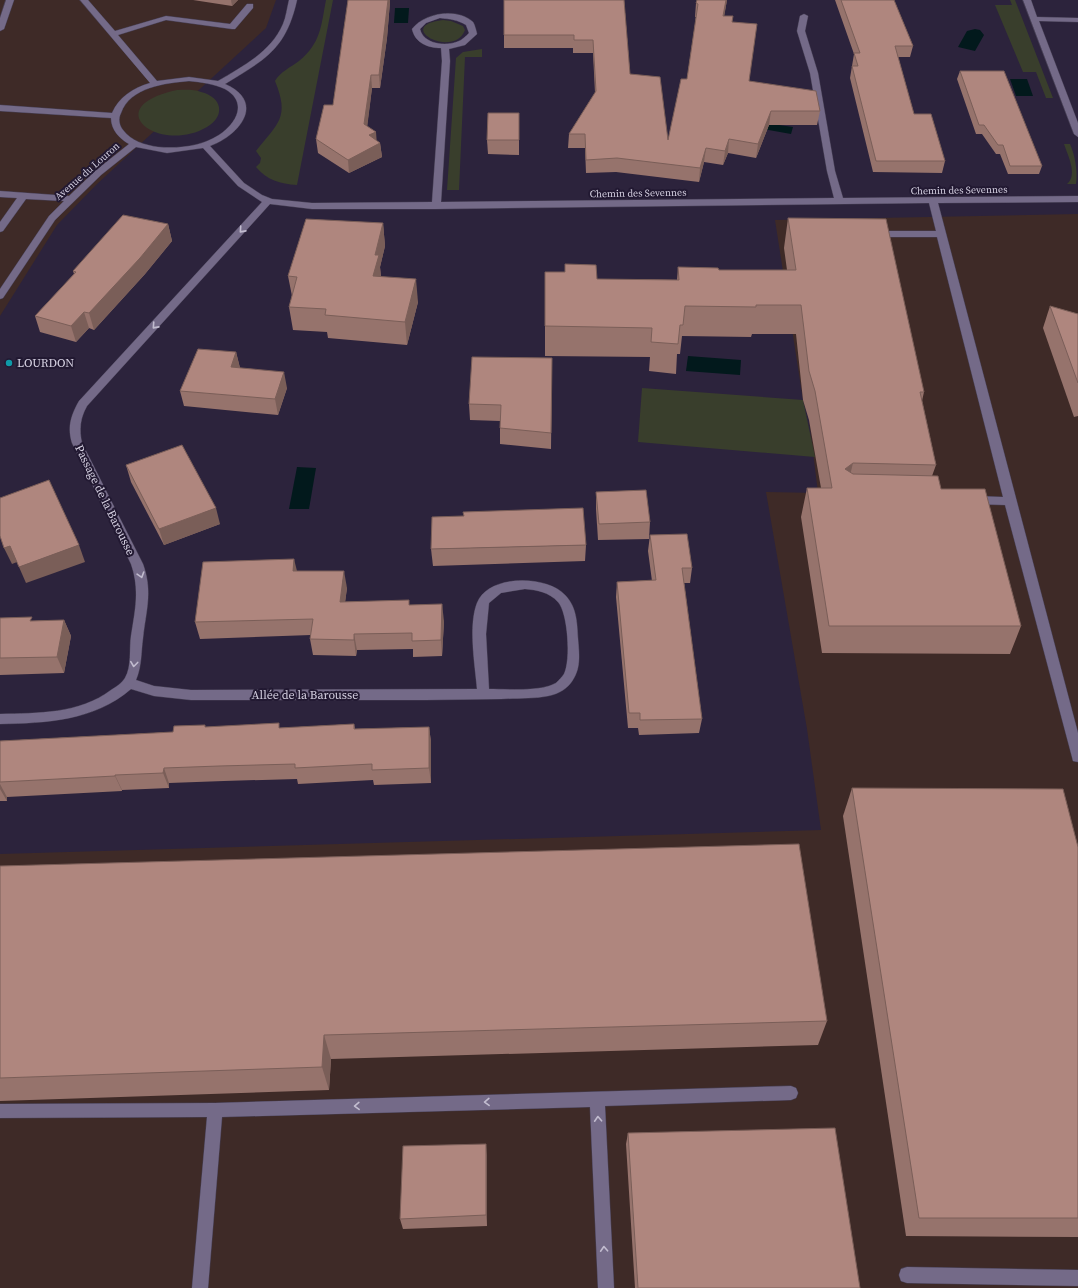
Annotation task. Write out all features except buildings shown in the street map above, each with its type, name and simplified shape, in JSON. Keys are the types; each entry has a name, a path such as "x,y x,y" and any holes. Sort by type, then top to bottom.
{"street":[{"path":"0,29 10,0"},
{"path":"84,0 155,84"},
{"path":"219,84 255,61 278,41 288,24 293,0"},
{"path":"1027,0 1076,121 1078,134"},
{"path":"114,34 166,18 232,27 250,6"},
{"path":"447,16 448,6"},
{"path":"447,16 457,18 470,24 472,34 463,43 445,46 427,44 416,36 415,31 422,22 430,18 447,16"},
{"path":"804,16 801,31 814,73 831,171 840,202"},
{"path":"1035,19 1078,20"},
{"path":"436,206 446,61 445,46"},
{"path":"189,79 219,84 227,88 238,97 242,108 242,114 240,120 229,131 222,136 204,144 168,150 150,148 135,144 125,138 115,124 115,116 118,108 130,96 155,84 189,79"},
{"path":"0,108 115,116"},
{"name":"Avenue du Louron","path":"0,296 52,218 70,199 135,144"},
{"name":"Chemin des Sevennes","path":"204,144 228,173 252,192 268,201 312,206 933,202 1078,199"},
{"path":"0,194 70,199"},
{"path":"0,229 22,196"},
{"name":"Passage de la Barousse","path":"129,682 133,674 136,645 145,595 144,585 137,564 77,443 75,436 75,421 83,404 268,201"},
{"path":"933,202 1078,757"},
{"path":"865,234 941,234"},
{"path":"963,500 1010,501"},
{"name":"Allée de la Barousse","path":"129,682 154,691 191,695 483,694 543,693 557,687 568,678 574,666 571,616 568,606 549,588 525,585 507,587 487,596 480,619 483,694"},
{"path":"0,719 51,718 76,713 99,705 129,682"},
{"path":"0,1111 215,1110 791,1093"},
{"path":"597,1099 606,1288"},
{"path":"200,1288 215,1110"},
{"path":"907,1275 1078,1278"}],"shaded area":[{"path":"0,0 276,0 266,28 97,184 57,225 0,316"},
{"path":"326,0 333,0 297,185 285,184 269,178 256,167 260,163 261,158 256,151 276,126 281,112 279,93 275,81 283,72 299,61 312,48 319,34"},
{"path":"1010,0 1015,0 1053,98 1046,98 1036,72 1023,72 995,5 1012,5"},
{"path":"395,8 409,8 408,23 394,23"},
{"path":"443,20 451,21 463,26 465,30 459,38 450,42 440,42 425,34 423,28 429,23"},
{"path":"975,29 980,30 984,35 975,51 958,47 967,31"},
{"path":"482,49 482,57 465,57 459,190 447,190 456,58 463,52"},
{"path":"1010,79 1027,79 1033,96 1016,96"},
{"path":"177,90 198,91 208,94 213,98 217,102 219,112 213,123 189,134 171,135 155,132 144,125 139,117 141,107 153,98"},
{"path":"765,123 793,127 791,134 763,129"},
{"path":"1064,144 1070,144 1073,153 1076,164 1076,184 1067,184 1072,176 1072,171 1070,160"},
{"path":"1078,214 1078,1288 0,1288 0,854 821,830 807,729 766,492 818,493 809,420 803,400 775,220"},
{"path":"688,356 741,360 740,375 686,371"},
{"path":"642,388 803,400 815,457 638,442"},
{"path":"297,467 316,468 309,509 289,509"}],"place":[{"name":"LOURDON","path":"9,363"}]}
